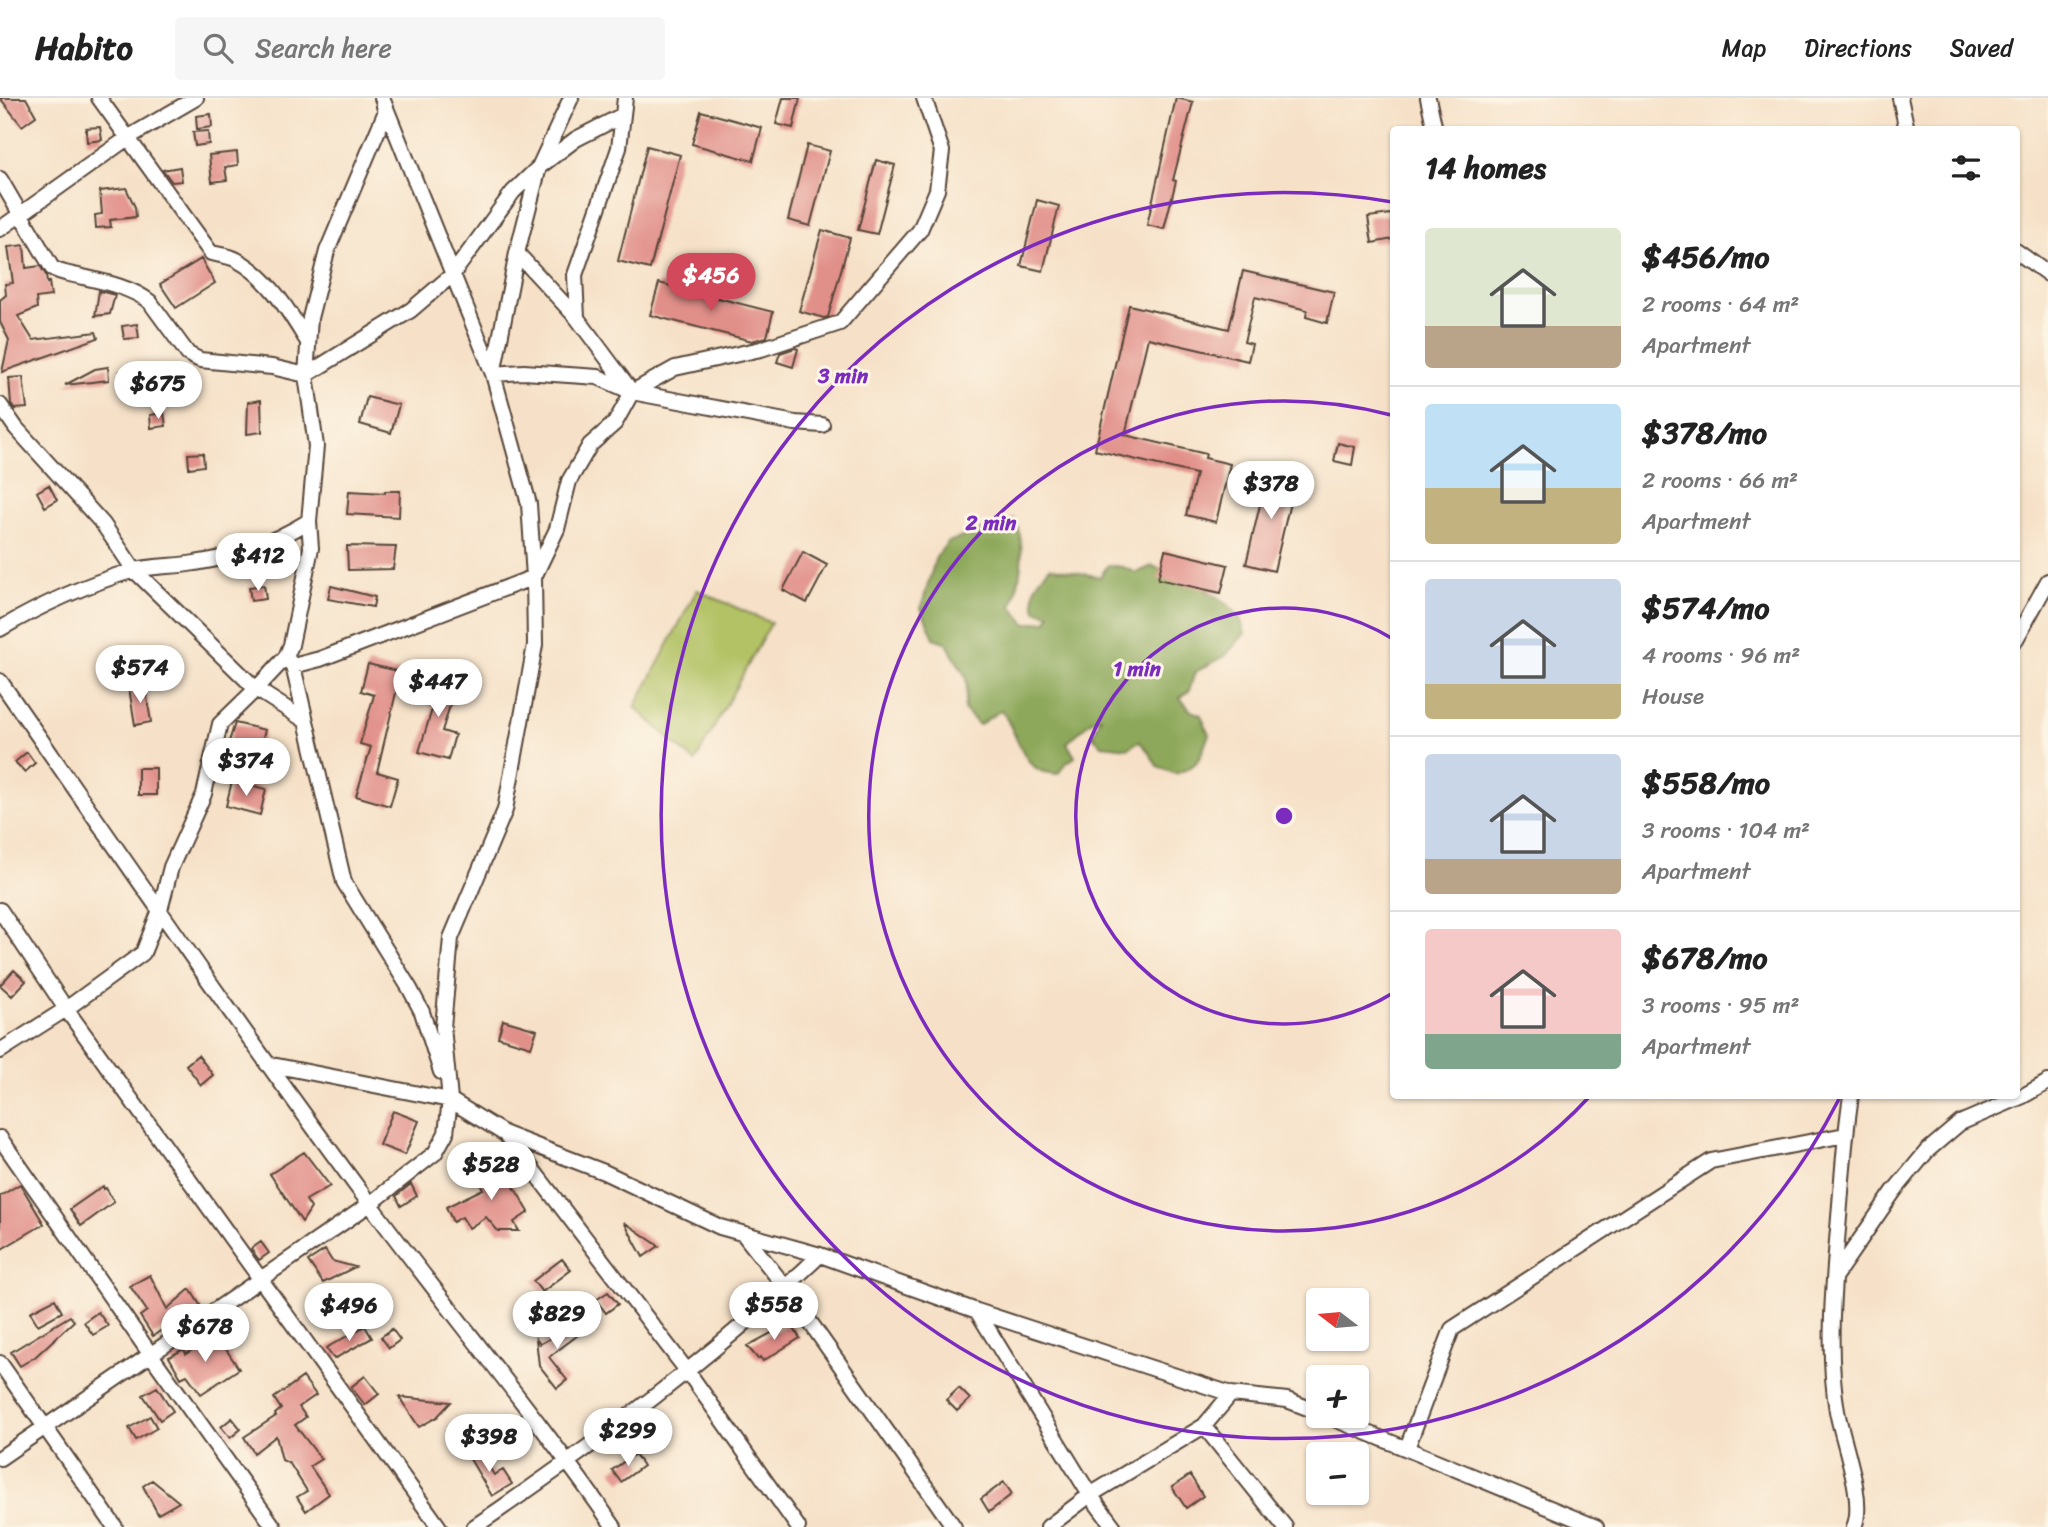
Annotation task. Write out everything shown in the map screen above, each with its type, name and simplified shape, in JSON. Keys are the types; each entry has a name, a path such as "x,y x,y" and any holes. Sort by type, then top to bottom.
{"street":[{"path":"99,98 211,253 236,259 253,271 282,300 309,342"},
{"path":"0,229 129,137 196,98"},
{"path":"0,1458 370,1204 435,1153 446,1133 450,1100 443,1027 451,938 505,810 535,645 534,577 529,504 493,374 382,98"},
{"path":"382,98 386,111 327,251 310,318 306,375 316,446 309,521 311,548 289,662 306,721 344,882 422,1012 450,1100"},
{"path":"493,374 517,253 539,167 571,98"},
{"path":"577,317 575,275 619,148 625,98"},
{"path":"0,1051 66,1009 143,953 160,911 171,867 204,794 220,724 256,689 289,662 320,659 534,577 557,530 569,481 590,445 615,423 632,392 675,368 761,349 840,323 920,230 937,190 942,151 924,98"},
{"path":"1428,98 1434,126"},
{"path":"1900,98 1906,126"},
{"path":"0,180 52,268 60,273 84,277 142,295 188,354 200,360 272,367 306,375 411,310 452,275 513,192 539,167 576,139 623,116"},
{"path":"517,253 577,317 632,392"},
{"path":"2020,254 2048,274"},
{"path":"493,374 524,372 598,377 632,392 795,423 822,425"},
{"path":"0,405 16,428 103,524 134,570 256,689 306,721"},
{"path":"0,629 45,603 134,570 196,563 233,554 283,537 309,521"},
{"path":"2020,632 2048,581"},
{"path":"0,681 267,1064 370,1204 569,1462 614,1527"},
{"path":"0,910 66,1009 439,1527"},
{"path":"267,1064 450,1100 505,1134 604,1172 720,1227 820,1255 977,1311 1230,1394 1287,1400 1306,1407"},
{"path":"2020,1097 2048,1082"},
{"path":"1851,1099 1845,1135 1834,1277 1832,1354 1836,1400 1856,1497 1857,1522 1854,1527"},
{"path":"1834,1277 1894,1191 1927,1151 1961,1123 2016,1099"},
{"path":"505,1134 688,1372 798,1527"},
{"path":"1406,1448 1452,1329 1711,1161 1845,1135"},
{"path":"0,1138 274,1527"},
{"path":"746,1236 786,1287 954,1527"},
{"path":"474,1527 569,1462 688,1372 820,1255"},
{"path":"977,1311 1090,1495 1114,1527"},
{"path":"0,1363 115,1527"},
{"path":"1048,1527 1090,1495 1204,1426 1230,1394"},
{"path":"1204,1426 1285,1527"},
{"path":"1357,1428 1596,1527"}],"green space":[{"path":"1014,519 1022,551 1012,607 1026,624 1047,621 1050,614 1036,611 1034,592 1050,567 1100,577 1108,565 1123,567 1136,573 1152,566 1212,594 1239,617 1245,633 1225,656 1195,672 1189,691 1180,698 1191,711 1201,715 1209,734 1201,755 1190,768 1175,774 1157,766 1139,741 1129,748 1102,745 1093,737 1101,717 1090,722 1067,743 1075,757 1065,764 1058,774 1043,772 1028,760 1001,710 979,725 964,709 967,685 964,673 947,643 934,638 921,608 936,557 948,542"},
{"path":"697,590 771,623 695,762 635,707"}],"building":[{"path":"0,98 26,98 36,116 22,126"},
{"path":"783,98 800,98 793,128 776,124"},
{"path":"1176,98 1193,102 1173,180 1176,181 1164,229 1147,225"},
{"path":"701,111 762,128 753,161 692,144"},
{"path":"211,114 212,127 197,129 196,116"},
{"path":"100,127 102,140 87,142 86,128"},
{"path":"208,131 209,144 195,146 193,132"},
{"path":"807,145 830,151 810,226 788,220"},
{"path":"647,146 680,155 650,269 618,261"},
{"path":"237,152 238,165 225,167 227,180 212,182 209,155"},
{"path":"876,160 895,165 877,234 858,230"},
{"path":"180,167 182,181 172,182 163,170"},
{"path":"126,188 135,207 136,217 110,220 111,227 96,228 95,215 102,214 100,191"},
{"path":"1037,200 1059,206 1043,271 1021,266"},
{"path":"1390,214 1390,240 1372,243 1368,217"},
{"path":"822,230 850,238 828,317 824,318 799,311"},
{"path":"24,245 26,268 40,266 46,275 47,283 49,282 51,296 36,298 37,308 18,316 33,340 96,332 98,338 2,372 9,340 0,322 0,300 6,295 5,284 13,283 8,247"},
{"path":"201,259 215,283 176,308 160,284"},
{"path":"1243,271 1334,292 1327,323 1306,317 1307,310 1255,297 1244,342 1252,344 1248,361 1148,338 1125,435 1206,454 1205,458 1230,464 1216,522 1186,515 1196,474 1095,450 1129,305 1229,329"},
{"path":"659,283 773,312 767,337 752,341 650,315"},
{"path":"99,291 115,295 110,314 95,316"},
{"path":"137,324 139,338 124,339 122,326"},
{"path":"798,349 793,367 777,362 780,353"},
{"path":"108,367 109,380 65,385 95,369"},
{"path":"135,369 136,383 121,384 120,371"},
{"path":"23,377 27,408 14,409 11,404 9,378"},
{"path":"367,397 399,405 391,433 360,424"},
{"path":"261,400 262,432 247,434 248,402"},
{"path":"164,413 166,426 151,428 150,415"},
{"path":"1338,443 1355,447 1352,465 1334,461"},
{"path":"203,453 204,466 189,468 188,454"},
{"path":"1268,471 1296,477 1274,571 1246,564"},
{"path":"49,485 57,500 45,507 37,492"},
{"path":"349,491 400,491 399,517 347,514"},
{"path":"347,546 396,547 393,569 348,570"},
{"path":"1165,550 1228,565 1221,593 1158,579"},
{"path":"803,552 827,565 807,603 783,590"},
{"path":"264,585 266,599 251,601 249,587"},
{"path":"331,586 375,597 373,607 328,599"},
{"path":"368,664 401,672 377,772 398,778 390,806 356,796 371,747 360,744 374,695 361,691"},
{"path":"429,676 456,686 442,731 455,735 448,760 419,752 433,706 420,701"},
{"path":"145,685 151,722 135,725 129,688"},
{"path":"235,723 265,730 257,759 226,751"},
{"path":"27,752 35,763 25,772 15,762"},
{"path":"138,768 156,768 156,795 138,795"},
{"path":"232,781 266,789 260,815 226,806"},
{"path":"14,970 26,981 12,996 0,985"},
{"path":"503,1020 537,1030 531,1047 498,1037"},
{"path":"198,1055 213,1075 201,1085 186,1065"},
{"path":"393,1111 419,1121 405,1155 379,1145"},
{"path":"304,1152 330,1186 306,1200 311,1208 302,1222 270,1174"},
{"path":"495,1163 499,1169 502,1167 529,1212 514,1222 519,1231 498,1231 486,1217 469,1228 462,1217 453,1222 446,1207 483,1189 475,1177"},
{"path":"20,1184 44,1224 0,1250 0,1196"},
{"path":"411,1184 417,1196 401,1206 396,1196"},
{"path":"103,1186 114,1202 81,1226 70,1209"},
{"path":"624,1222 659,1246 643,1257"},
{"path":"261,1242 269,1253 259,1260 251,1249"},
{"path":"325,1250 332,1261 355,1267 323,1283 308,1261"},
{"path":"562,1259 571,1270 542,1292 533,1281"},
{"path":"150,1275 167,1309 190,1289 202,1308 190,1316 188,1312 153,1336 140,1316 147,1311 130,1286"},
{"path":"608,1292 618,1304 606,1313 596,1300"},
{"path":"55,1299 62,1312 38,1325 30,1312"},
{"path":"98,1312 108,1326 93,1335 84,1322"},
{"path":"70,1316 74,1321 35,1357 20,1366 11,1352"},
{"path":"585,1319 590,1326 549,1357 567,1380 557,1388 539,1365 536,1339 540,1344"},
{"path":"790,1323 800,1338 763,1361 747,1346"},
{"path":"365,1326 372,1338 334,1359 326,1348"},
{"path":"392,1329 400,1340 389,1348 381,1337"},
{"path":"216,1334 239,1369 201,1394 187,1375 181,1378 169,1357 184,1349 186,1354"},
{"path":"365,1376 379,1394 365,1405 351,1387"},
{"path":"303,1377 316,1395 299,1407 306,1417 295,1425 321,1459 310,1466 329,1494 306,1511 297,1497 307,1491 290,1464 282,1460 276,1436 254,1453 244,1437 276,1416 281,1409 274,1398"},
{"path":"157,1387 173,1411 160,1420 143,1395"},
{"path":"959,1388 970,1399 957,1411 946,1400"},
{"path":"399,1397 451,1402 437,1417 419,1427"},
{"path":"150,1416 157,1428 136,1440 129,1428"},
{"path":"232,1418 241,1429 230,1438 221,1427"},
{"path":"477,1448 494,1475 503,1470 512,1484 492,1496 467,1454"},
{"path":"635,1454 643,1466 621,1482 612,1470"},
{"path":"1190,1475 1203,1496 1186,1508 1172,1487"},
{"path":"152,1480 179,1502 158,1514 143,1486"},
{"path":"1004,1482 1012,1494 989,1512 981,1499"}]}
